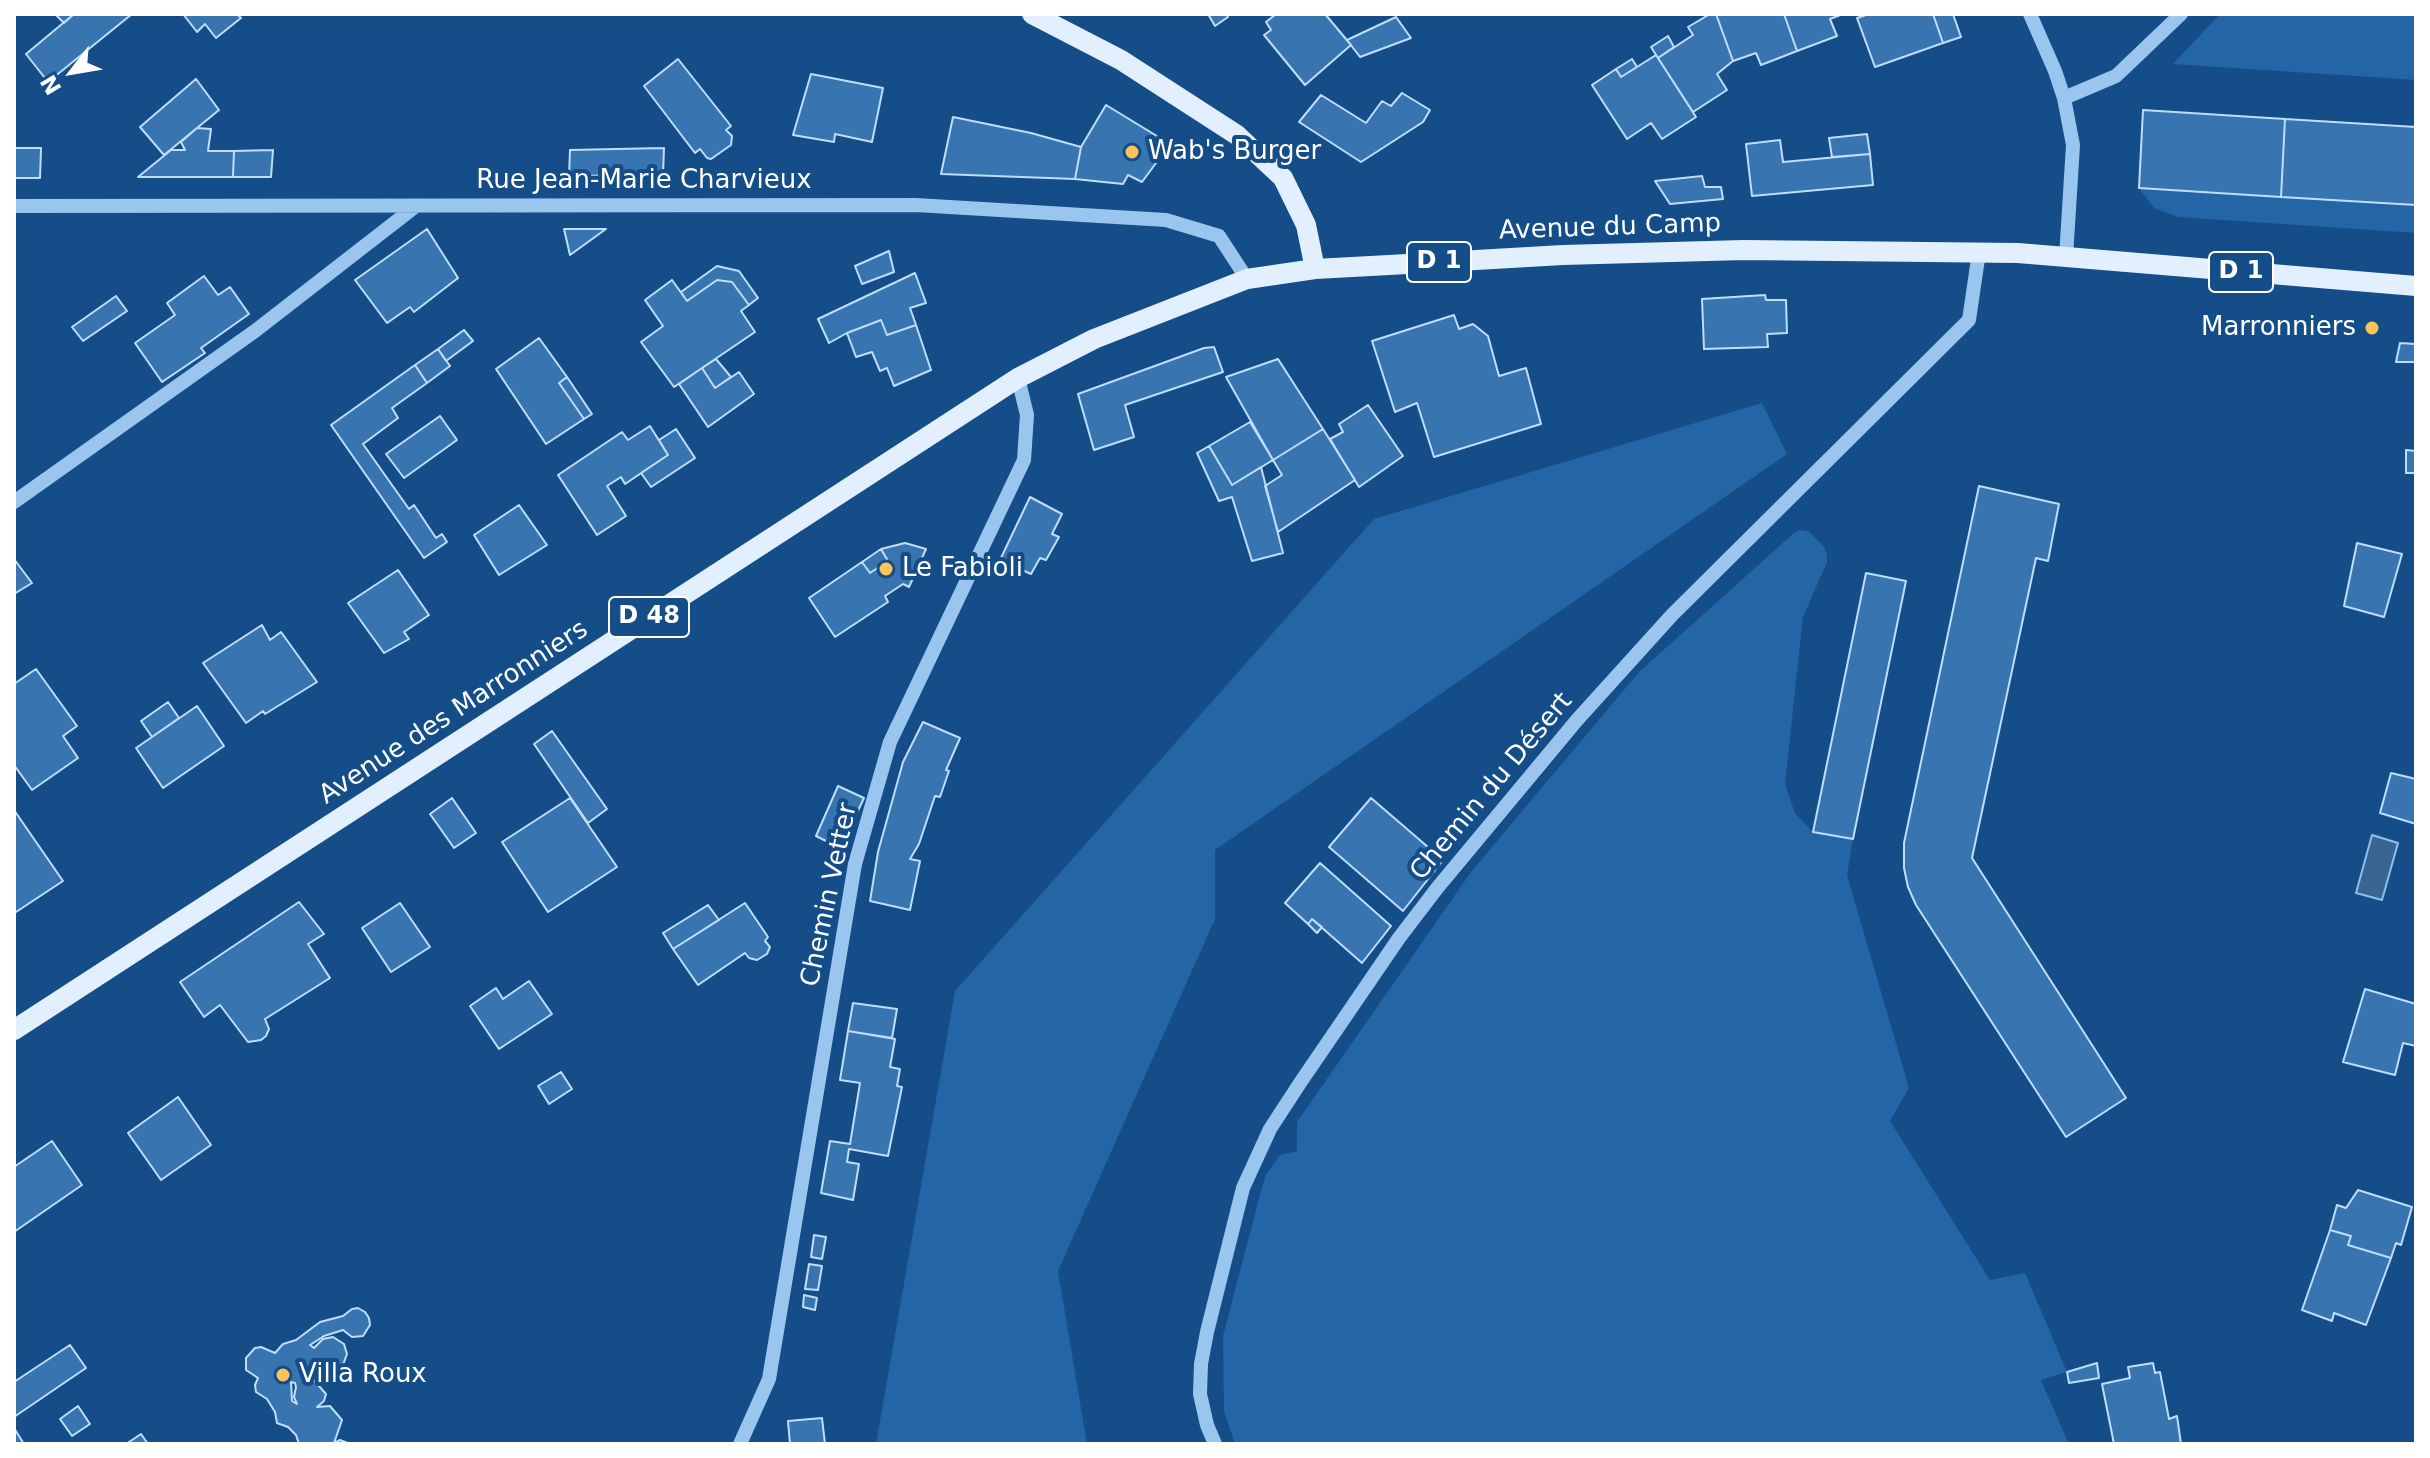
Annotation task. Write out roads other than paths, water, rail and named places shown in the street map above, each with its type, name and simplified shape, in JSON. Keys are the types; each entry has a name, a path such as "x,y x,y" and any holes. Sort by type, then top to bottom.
{"main road":[{"path":"1032,14 1121,60 1237,135 1283,178 1306,225 1315,269"},
{"name":"Avenue du Camp","path":"1315,269 1563,255 1744,250 1979,252 2066,257"},
{"name":"D 1","path":"2066,257 2416,286"},
{"name":"Avenue des Marronniers","path":"14,1030 1018,378 1094,339 1247,279 1315,269"}],"street":[{"path":"2030,14 2064,98 2073,145 2066,257"},
{"path":"2064,98 2116,76 2181,14"},
{"name":"Rue Jean-Marie Charvieux","path":"14,206 916,205 1166,220 1219,236 1247,279"},
{"path":"14,502 255,331 416,206"},
{"name":"Chemin du Désert","path":"1215,1444 1200,1394 1201,1364 1243,1188 1270,1129 1399,938 1577,720 1672,615 1969,320 1979,252"},
{"name":"Chemin Vetter","path":"740,1444 769,1379 855,864 890,742 1024,460 1027,415 1018,378"}],"place":[{"name":"Wab's Burger","path":"1132,152"},
{"name":"Marronniers","path":"2372,328"},
{"name":"Le Fabioli","path":"886,569"},
{"name":"Villa Roux","path":"283,1375"}]}
